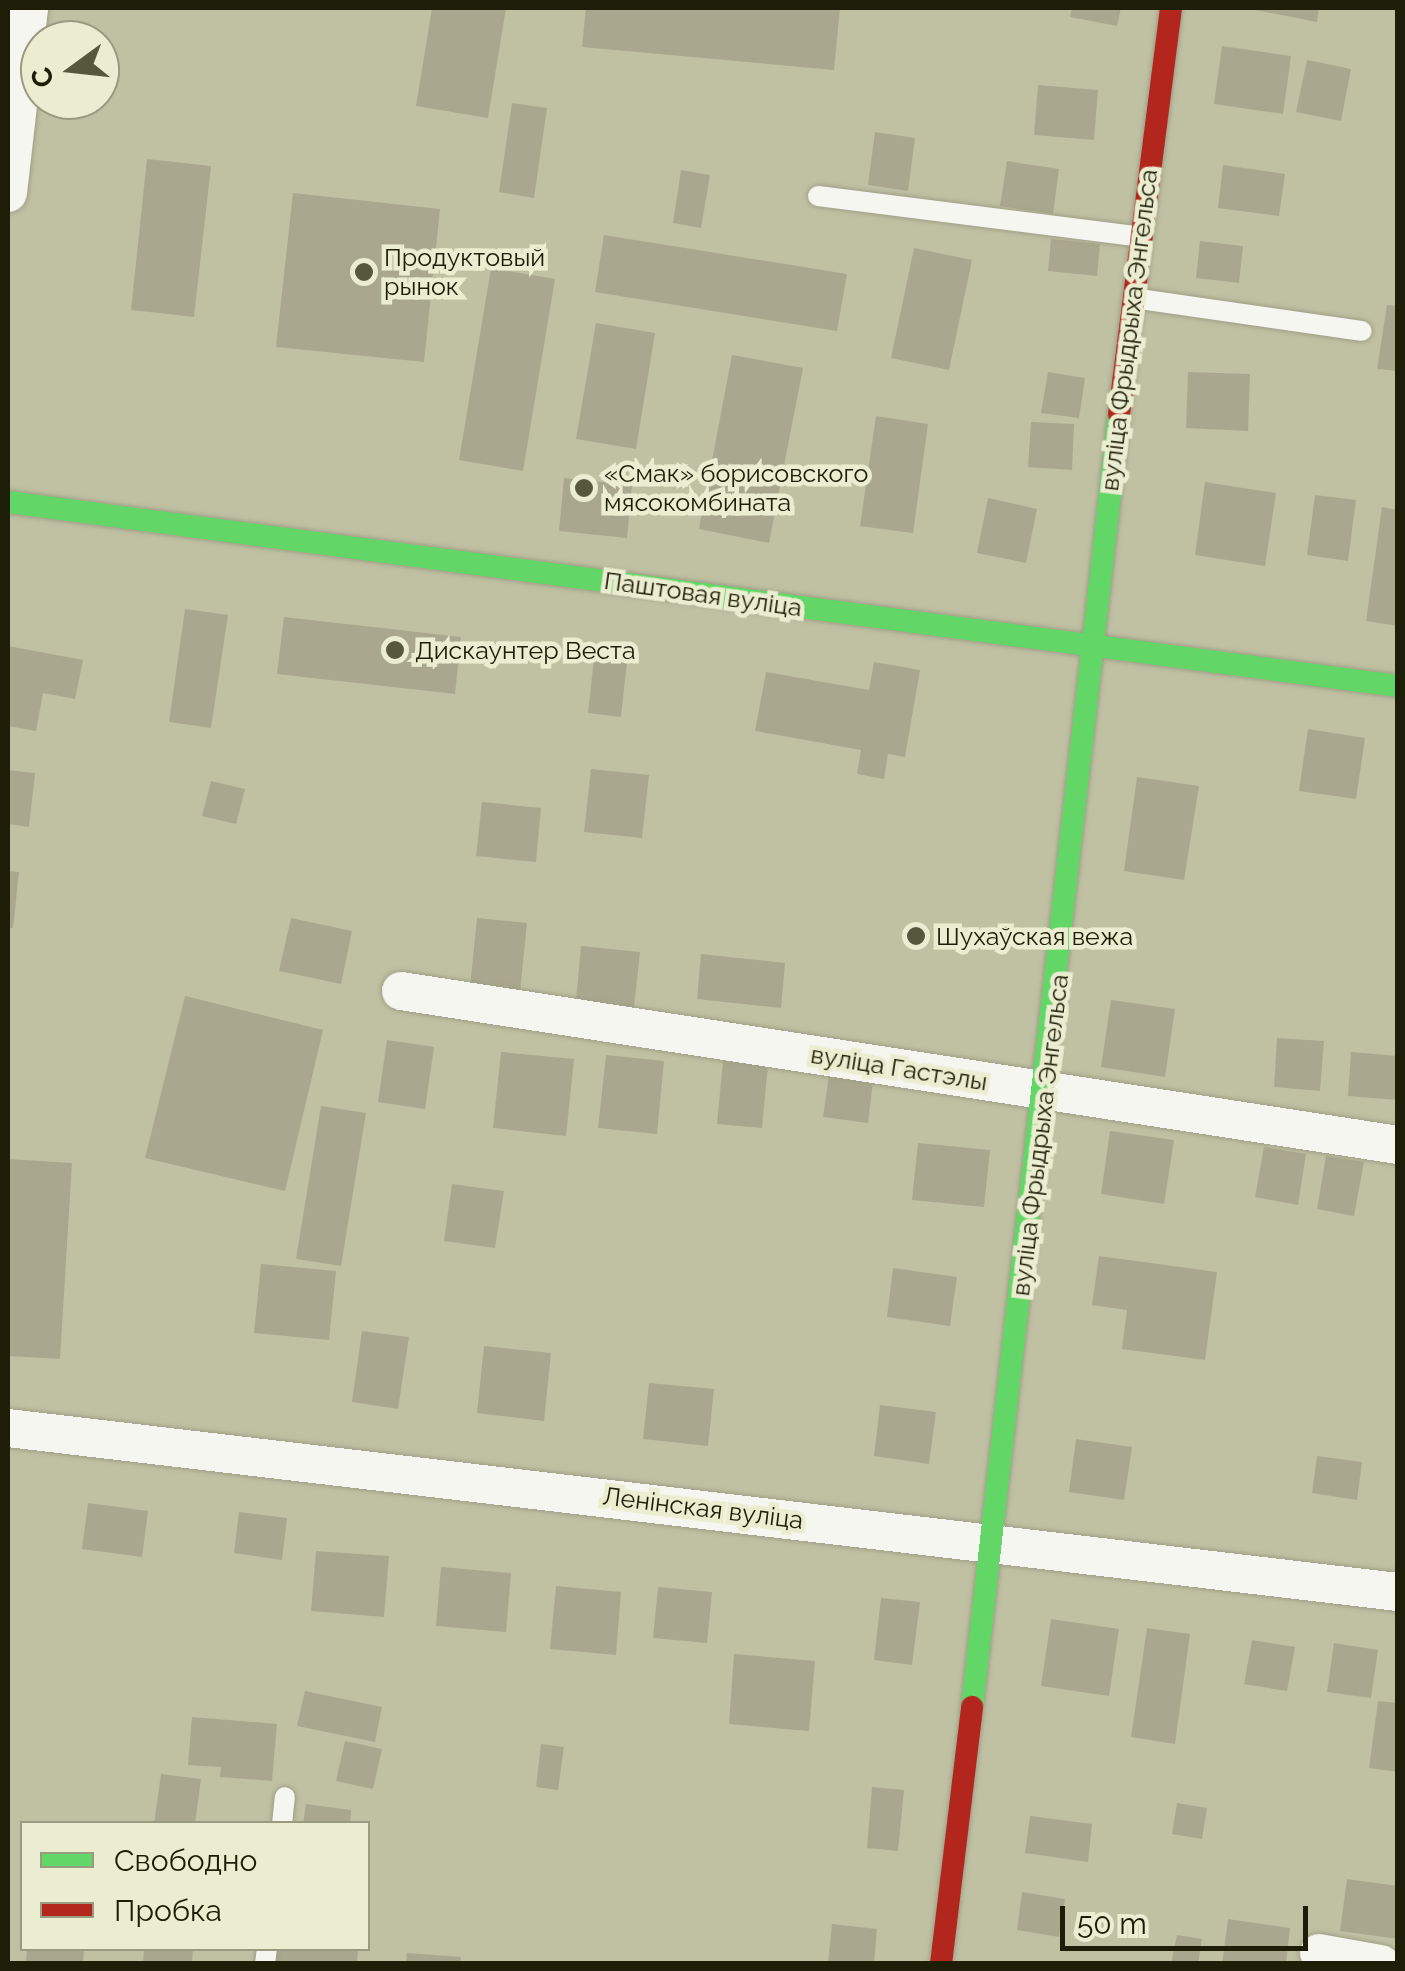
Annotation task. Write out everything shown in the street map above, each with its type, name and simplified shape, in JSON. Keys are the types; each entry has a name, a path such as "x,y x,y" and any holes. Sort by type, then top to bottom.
{"street":[{"path":"8,193 29,8"},
{"name":"вуліца Фрыдрыха Энгельса","path":"941,1964 1048,1091 1138,236 1170,8"},
{"name":"Паштовая вуліца","path":"8,502 1398,686"},
{"name":"вуліца Гастэлы","path":"401,991 1398,1145"},
{"name":"Ленінская вуліца","path":"8,1428 1398,1592"},
{"path":"1319,1953 1382,1964"}],"lane":[{"path":"818,196 1138,236"},
{"path":"1132,298 1362,331"},
{"path":"282,1821 286,1798"}],"building":[{"path":"432,8 506,8 488,118 416,106"},
{"path":"586,8 840,8 834,70 582,47"},
{"path":"1072,8 1121,8 1117,26 1070,17"},
{"path":"1245,8 1319,8 1317,22"},
{"path":"1222,46 1291,56 1283,114 1214,104"},
{"path":"1307,60 1351,69 1341,121 1296,112"},
{"path":"1038,85 1098,90 1094,140 1034,135"},
{"path":"512,103 547,108 534,198 499,192"},
{"path":"875,132 915,138 908,191 868,185"},
{"path":"147,159 211,166 194,317 131,310"},
{"path":"1007,161 1059,169 1053,214 1000,206"},
{"path":"1223,165 1285,174 1279,216 1218,208"},
{"path":"681,170 710,175 701,228 673,223"},
{"path":"293,193 440,209 424,362 276,347"},
{"path":"604,235 847,274 837,331 595,292"},
{"path":"1051,239 1100,244 1097,276 1048,271"},
{"path":"1200,241 1243,246 1239,283 1196,278"},
{"path":"914,248 972,260 949,370 891,358"},
{"path":"491,268 555,279 523,471 459,460"},
{"path":"1387,305 1398,306 1398,371 1377,369"},
{"path":"596,323 655,333 636,449 576,439"},
{"path":"732,355 803,368 769,543 699,529"},
{"path":"1048,372 1085,378 1079,418 1041,413"},
{"path":"1188,372 1250,374 1248,431 1186,428"},
{"path":"876,416 928,424 913,533 860,526"},
{"path":"1031,422 1074,424 1072,470 1028,467"},
{"path":"564,478 632,485 627,538 559,531"},
{"path":"1205,482 1276,493 1265,566 1195,555"},
{"path":"1315,495 1356,500 1348,561 1307,555"},
{"path":"988,498 1037,509 1026,563 977,553"},
{"path":"1382,507 1398,510 1398,626 1366,621"},
{"path":"185,609 228,615 211,728 169,722"},
{"path":"284,617 461,637 455,694 277,674"},
{"path":"8,646 83,660 75,699 43,693 36,731 8,726"},
{"path":"594,658 627,661 621,717 588,713"},
{"path":"874,662 920,670 905,757 888,754 884,779 857,774 861,750 755,731 766,672 869,690"},
{"path":"1308,729 1365,738 1356,799 1299,791"},
{"path":"591,769 649,775 642,838 584,832"},
{"path":"8,770 35,773 29,827 8,824"},
{"path":"1137,777 1199,786 1184,880 1124,871"},
{"path":"211,781 245,789 236,824 202,816"},
{"path":"482,802 541,808 536,862 476,856"},
{"path":"8,871 19,872 13,928 8,928"},
{"path":"291,918 352,931 341,984 279,971"},
{"path":"477,918 527,923 520,992 470,987"},
{"path":"581,946 640,952 634,1007 576,1001"},
{"path":"701,954 785,963 781,1008 697,999"},
{"path":"185,996 323,1030 285,1191 145,1158"},
{"path":"1111,1000 1175,1009 1165,1077 1101,1067"},
{"path":"1277,1038 1324,1041 1320,1091 1274,1087"},
{"path":"387,1040 434,1047 425,1109 378,1102"},
{"path":"501,1052 574,1059 566,1136 493,1128"},
{"path":"1351,1052 1398,1056 1398,1100 1348,1096"},
{"path":"606,1055 664,1061 657,1134 598,1128"},
{"path":"723,1061 768,1065 762,1128 717,1124"},
{"path":"829,1075 873,1081 868,1123 823,1117"},
{"path":"321,1106 366,1113 341,1266 296,1259"},
{"path":"1110,1131 1174,1140 1164,1204 1101,1194"},
{"path":"918,1143 990,1150 984,1207 912,1200"},
{"path":"1264,1147 1306,1154 1298,1205 1255,1197"},
{"path":"1326,1156 1364,1162 1354,1216 1317,1209"},
{"path":"8,1159 72,1163 60,1359 8,1356"},
{"path":"452,1184 504,1191 495,1248 444,1241"},
{"path":"1099,1256 1217,1272 1205,1360 1122,1349 1127,1310 1092,1305"},
{"path":"261,1264 336,1271 329,1340 254,1333"},
{"path":"893,1268 957,1277 950,1326 887,1317"},
{"path":"362,1331 409,1337 398,1409 352,1402"},
{"path":"484,1346 551,1353 544,1421 477,1413"},
{"path":"649,1383 714,1389 708,1446 643,1439"},
{"path":"880,1405 936,1412 929,1464 874,1456"},
{"path":"1076,1439 1132,1447 1124,1500 1069,1492"},
{"path":"1317,1456 1362,1462 1357,1500 1312,1493"},
{"path":"88,1503 148,1511 142,1557 82,1549"},
{"path":"239,1512 287,1518 282,1560 234,1553"},
{"path":"316,1551 389,1556 384,1617 311,1611"},
{"path":"441,1567 511,1573 506,1632 436,1626"},
{"path":"556,1586 621,1592 616,1655 550,1649"},
{"path":"658,1587 712,1592 707,1643 653,1638"},
{"path":"881,1598 920,1602 912,1665 874,1660"},
{"path":"1051,1619 1119,1629 1109,1696 1041,1686"},
{"path":"1147,1628 1190,1634 1175,1744 1131,1737"},
{"path":"1252,1640 1295,1647 1287,1691 1244,1684"},
{"path":"1334,1643 1378,1650 1371,1698 1327,1692"},
{"path":"734,1654 815,1661 809,1731 729,1724"},
{"path":"305,1691 382,1707 375,1742 297,1726"},
{"path":"1378,1701 1398,1703 1398,1772 1369,1768"},
{"path":"192,1717 277,1724 272,1781 220,1777 221,1767 188,1765"},
{"path":"345,1741 382,1749 373,1789 336,1781"},
{"path":"541,1744 564,1747 558,1790 536,1787"},
{"path":"161,1774 201,1779 195,1821 154,1821"},
{"path":"872,1787 904,1790 898,1851 867,1848"},
{"path":"1177,1803 1207,1808 1202,1839 1172,1834"},
{"path":"306,1804 351,1810 350,1821 303,1821"},
{"path":"1030,1816 1092,1824 1088,1862 1025,1853"},
{"path":"1347,1879 1398,1886 1398,1939 1340,1931"},
{"path":"1022,1892 1065,1899 1059,1937 1017,1930"},
{"path":"1228,1919 1290,1928 1286,1964 1222,1964"},
{"path":"832,1924 877,1929 874,1964 828,1964"},
{"path":"1177,1935 1202,1939 1198,1964 1171,1964"},
{"path":"27,1951 84,1951 83,1964 26,1964"},
{"path":"144,1951 193,1951 192,1964 143,1964"},
{"path":"274,1951 358,1951 357,1964 272,1964"},
{"path":"407,1953 461,1957 460,1964 406,1964"}],"traffic: fast":[{"path":"972,1707 1119,414"},
{"path":"8,502 1398,686"}],"traffic: jam":[{"path":"1119,414 1171,8"},
{"path":"941,1964 972,1707"}],"place":[{"name":"Продуктовый рынок","path":"364,272"},
{"name":"«Смак» борисовского мясокомбината","path":"584,488"},
{"name":"Дискаунтер Веста","path":"395,650"},
{"name":"Шухаўская вежа","path":"916,936"}]}
